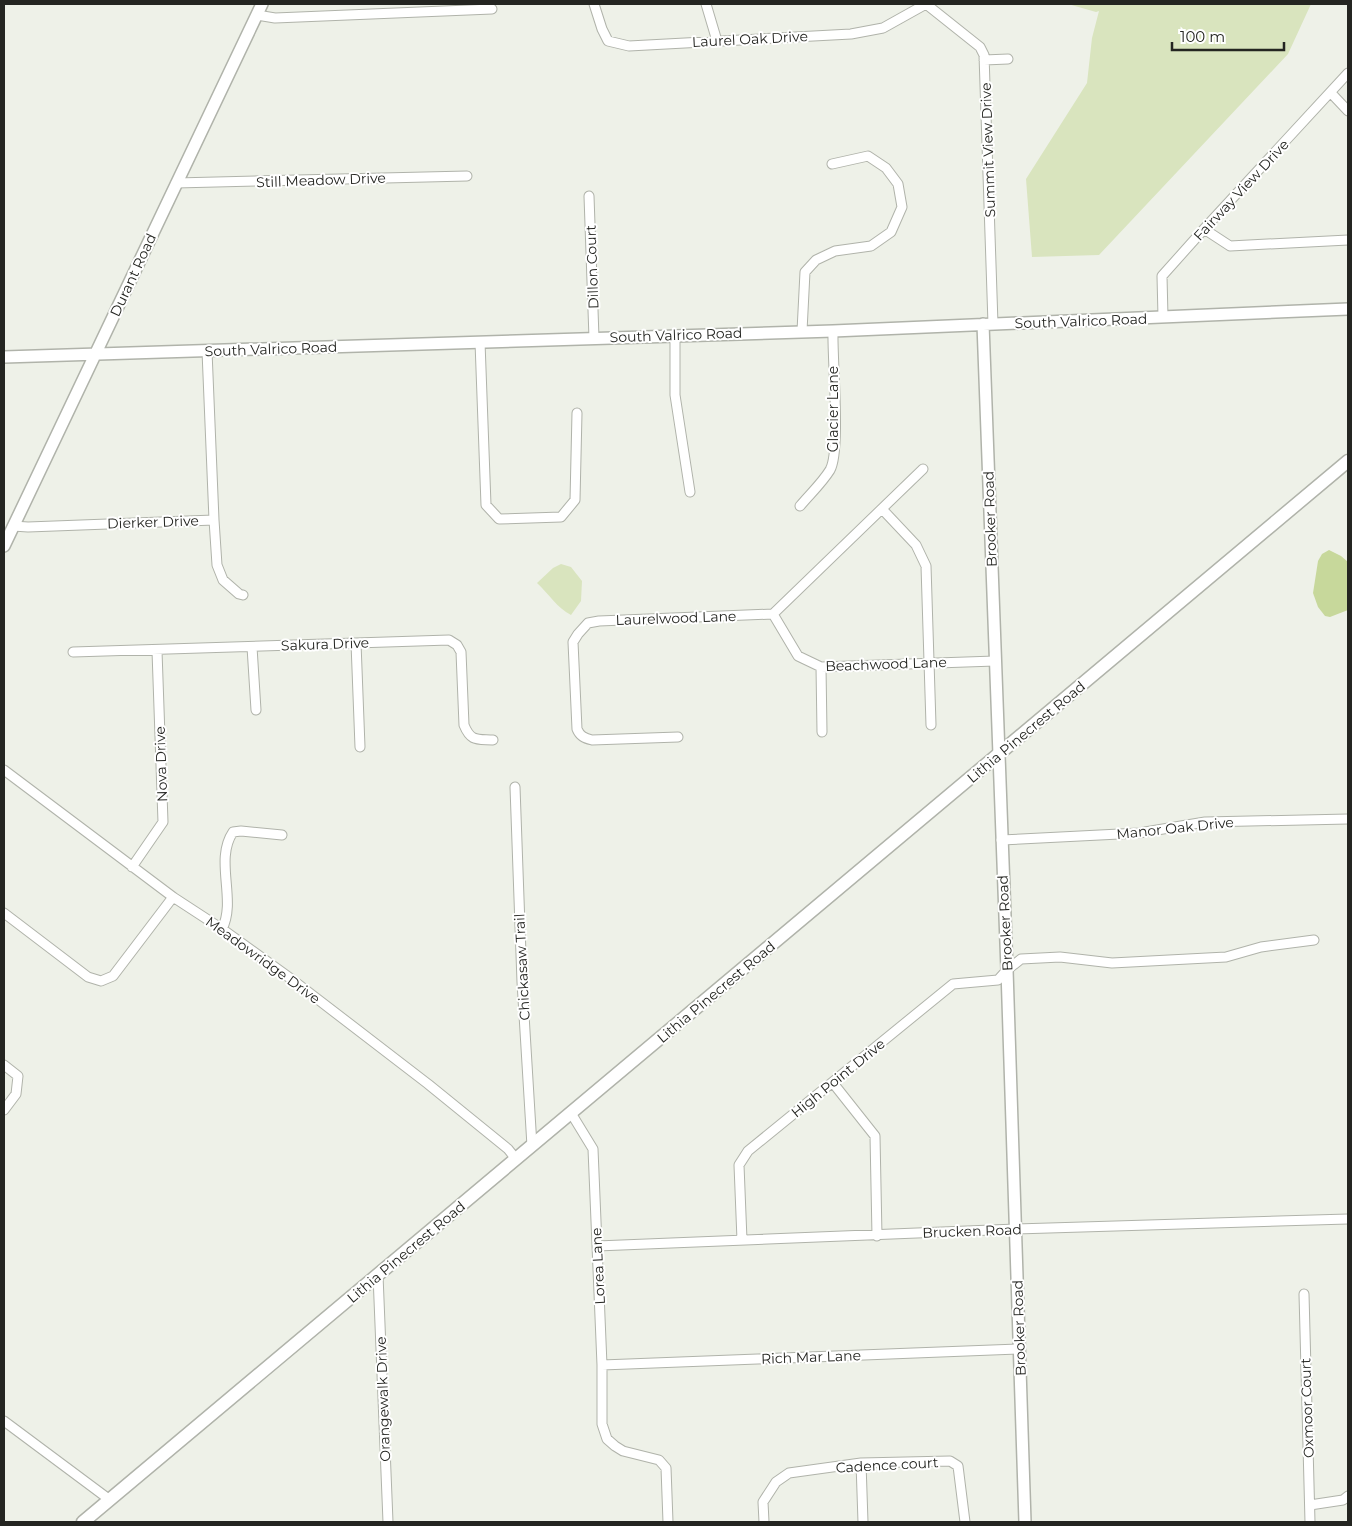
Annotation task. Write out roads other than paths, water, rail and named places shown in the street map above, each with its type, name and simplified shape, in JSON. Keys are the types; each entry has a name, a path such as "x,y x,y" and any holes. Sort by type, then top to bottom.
{"main road":[{"name":"Lithia Pinecrest Road","path":"84,1522 1348,461"}],"street":[{"name":"Durant Road","path":"4,546 262,4"},
{"name":"Laurel Oak Drive","path":"594,4 606,37 612,43 629,46 851,34 884,28 926,4"},
{"path":"706,4 717,41"},
{"path":"926,4 980,47 984,60 1008,59"},
{"path":"257,15 275,18 492,9"},
{"name":"Summit View Drive","path":"984,60 988,324"},
{"name":"Fairway View Drive","path":"1163,317 1162,276 1348,73"},
{"path":"1331,93 1348,111"},
{"path":"802,331 805,272 816,260 835,251 871,246 891,232 902,207 898,184 886,168 868,156 832,164"},
{"name":"Still Meadow Drive","path":"176,184 467,176"},
{"name":"Dillon Court","path":"589,196 594,338"},
{"path":"1204,229 1230,246 1348,240"},
{"name":"South Valrico Road","path":"4,357 833,331 1348,309"},
{"name":"Brooker Road","path":"988,324 995,661 1025,1522"},
{"name":"Glacier Lane","path":"800,506 831,469 834,454 833,331"},
{"path":"675,336 675,395 690,492"},
{"path":"480,342 486,505 499,519 561,517 575,500 577,413"},
{"name":"Dierker Drive","path":"13,526 214,520 207,351"},
{"path":"773,614 923,470"},
{"path":"882,509 916,545 926,566 931,725"},
{"path":"214,520 217,565 222,580 239,594 243,595"},
{"name":"Beachwood Lane","path":"773,614 798,656 821,667 995,661"},
{"name":"Laurelwood Lane","path":"678,736 592,740 579,734 577,729 573,642 578,634 588,623 599,621 773,614"},
{"name":"Sakura Drive","path":"73,652 449,640 457,644 461,652 464,725 468,735 475,739 493,740"},
{"path":"356,643 360,747"},
{"path":"252,647 256,710"},
{"name":"Nova Drive","path":"132,867 163,822 157,650"},
{"path":"821,667 822,732"},
{"name":"Meadowridge Drive","path":"4,770 172,897 222,929 433,1088 508,1149 516,1159"},
{"name":"Chickasaw Trail","path":"515,787 522,982 532,1146"},
{"name":"Manor Oak Drive","path":"1001,840 1139,833 1205,822 1348,819"},
{"path":"222,929 227,917 226,856 228,840 233,832 282,835"},
{"path":"4,913 88,977 101,981 113,976 172,897"},
{"name":"High Point Drive","path":"742,1240 739,1165 748,1151 953,984 998,980 1021,959 1060,957 1112,963 1226,957 1262,947 1314,940"},
{"path":"4,1065 18,1076 16,1094 4,1110"},
{"path":"833,1082 875,1136 877,1236"},
{"name":"Lorea Lane","path":"571,1113 593,1149 602,1365 602,1424 606,1439 615,1446 624,1451 660,1460 666,1468 668,1522"},
{"name":"Brucken Road","path":"597,1246 1016,1229 1348,1219"},
{"name":"Orangewalk Drive","path":"378,1275 388,1522"},
{"name":"Oxmoor Court","path":"1304,1294 1310,1522"},
{"name":"Rich Mar Lane","path":"602,1365 1020,1349"},
{"path":"4,1421 110,1500"},
{"name":"Cadence court","path":"764,1522 763,1502 776,1482 789,1473 861,1463 950,1461 958,1466 965,1522"},
{"path":"861,1463 863,1522"},
{"path":"1310,1505 1343,1500 1348,1496"}]}
